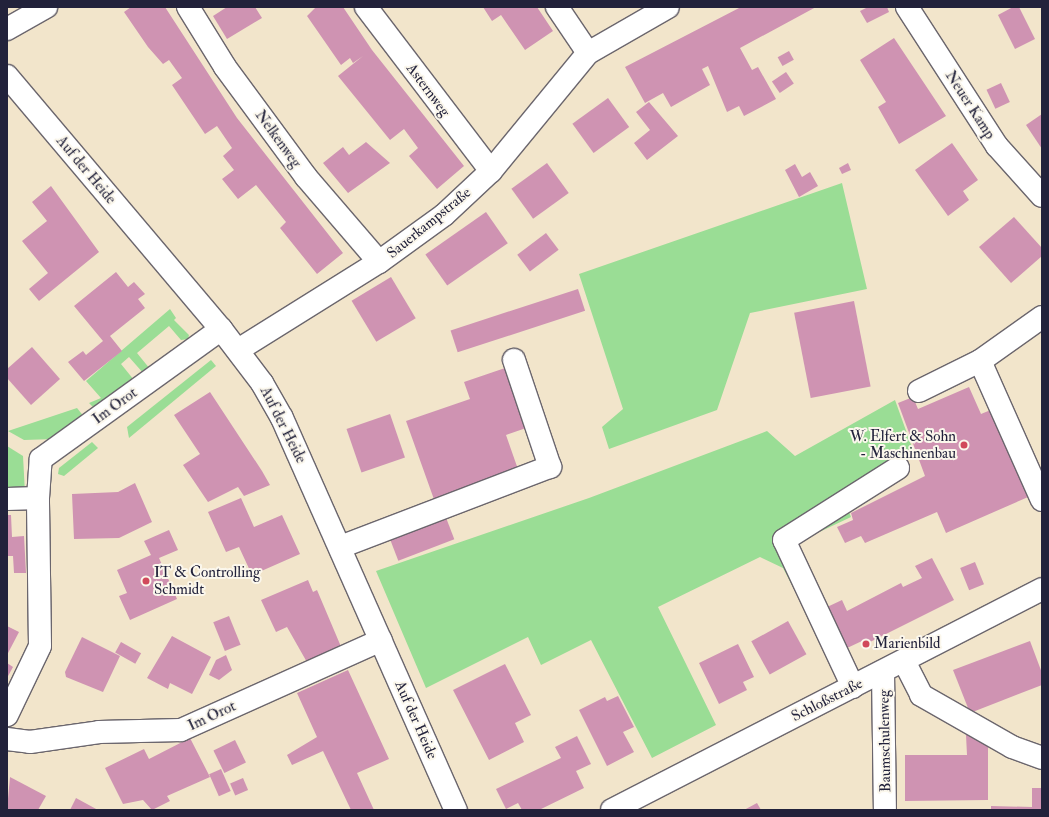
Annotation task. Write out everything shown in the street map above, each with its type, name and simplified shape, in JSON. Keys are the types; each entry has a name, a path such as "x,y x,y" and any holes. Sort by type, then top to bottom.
{"street":[{"path":"7,29 46,7"},
{"name":"Nelkenweg","path":"188,7 225,67 306,177 379,262"},
{"name":"Asternweg","path":"366,7 491,171"},
{"path":"557,7 588,54"},
{"name":"Sauerkampstraße","path":"238,350 379,262 444,215 491,171 588,54 668,7"},
{"name":"Neuer Kamp","path":"907,7 997,146 1042,196"},
{"name":"Auf der Heide","path":"7,76 238,350 282,418 456,810"},
{"path":"919,391 980,361 1042,317"},
{"name":"Im Orot","path":"7,715 40,646 38,498 41,459 221,329"},
{"path":"340,547 550,467 514,360"},
{"path":"980,361 1042,500"},
{"path":"853,687 784,540 898,468"},
{"path":"7,499 38,498"},
{"name":"Schloßstraße","path":"612,810 1042,589"},
{"name":"Im Orot","path":"7,739 30,742 98,732 181,730 381,640"},
{"path":"904,661 921,695 1012,747 1042,758"},
{"name":"Baumschulenweg","path":"883,672 886,810"}],"green space":[{"path":"842,183 867,289 750,313 717,410 609,449 602,427 623,409 579,274"},
{"path":"170,309 176,318 174,320 189,335 188,339 181,340 169,326 137,353 150,369 144,374 129,357 121,364 134,380 96,410 89,403 101,398 86,381"},
{"path":"211,360 216,366 129,438 127,427"},
{"path":"895,400 913,450 841,491 851,517 794,544 833,664 783,568 760,557 658,607 716,725 652,758 591,640 541,665 528,637 426,688 376,571 589,498 767,431 795,456"},
{"path":"77,408 85,418 54,439 24,440 8,431"},
{"path":"92,442 98,448 64,476 58,474 59,468"},
{"path":"7,446 23,456 25,493 7,494"}],"building":[{"path":"131,7 165,7 237,118 343,253 317,274 280,228 286,222 256,185 238,199 222,179 234,170 223,156 232,148 217,126 205,134 172,85 182,78 169,60 163,64 148,47 124,12"},
{"path":"227,7 255,7 262,18 227,39 213,16"},
{"path":"316,7 343,7 372,50 464,166 437,189 409,156 418,148 404,129 390,140 338,76 363,56 353,63 350,58 341,65 307,16"},
{"path":"483,7 537,7 553,31 525,50 501,15 492,21"},
{"path":"741,7 816,7 740,48 752,70 758,67 776,99 744,116 739,106 727,112 708,66 702,69 710,85 671,107 663,93 645,103 625,67"},
{"path":"868,7 887,7 889,12 867,23 860,11"},
{"path":"1013,7 1019,7 1035,39 1015,49 998,15"},
{"path":"894,38 946,116 899,144 878,107 886,102 860,60"},
{"path":"789,51 794,60 782,66 778,57"},
{"path":"786,72 794,84 780,93 772,82"},
{"path":"1001,83 1010,102 995,109 986,90"},
{"path":"608,98 629,127 594,153 572,124"},
{"path":"649,102 678,136 647,160 634,143 650,130 636,112"},
{"path":"1042,114 1042,149 1026,125"},
{"path":"366,142 390,163 348,193 323,163 343,147 349,155"},
{"path":"952,143 978,180 963,191 969,200 948,216 915,170"},
{"path":"547,163 569,193 533,219 511,189"},
{"path":"848,163 851,170 842,174 839,168"},
{"path":"795,164 802,177 810,172 818,186 799,197 785,170"},
{"path":"51,186 99,252 39,301 29,289 48,273 22,241 47,221 32,202"},
{"path":"486,212 508,243 447,286 425,254"},
{"path":"1014,217 1042,248 1042,256 1011,283 979,247"},
{"path":"546,233 559,250 530,271 517,255"},
{"path":"116,272 128,287 134,282 145,294 138,299 145,308 110,336 122,351 84,381 68,362 83,351 86,355 103,341 74,306"},
{"path":"391,277 416,318 376,342 352,301"},
{"path":"578,289 585,311 458,352 451,330"},
{"path":"854,301 871,386 811,398 794,313"},
{"path":"32,347 60,379 31,405 7,378 7,369"},
{"path":"508,367 529,427 506,435 520,475 436,505 406,421 470,399 464,382"},
{"name":"W. Elfert & Sohn - Maschinenbau","path":"969,387 981,414 998,407 1035,494 946,533 937,512 865,543 861,536 845,543 837,527 853,520 851,513 925,476 898,403 913,397 918,409"},
{"path":"210,392 270,485 244,496 238,487 208,502 183,465 200,454 174,415"},
{"path":"390,414 405,457 361,472 347,429"},
{"path":"135,483 152,522 119,538 74,539 72,494 118,492"},
{"path":"241,498 254,527 282,515 300,554 252,575 239,547 226,552 208,512"},
{"path":"7,515 11,515 12,537 24,536 26,573 14,573 13,556 7,556"},
{"path":"445,515 454,539 398,561 389,537"},
{"name":"IT & Controlling Schmidt","path":"169,530 178,550 159,558 177,599 130,620 119,596 127,593 117,570 151,555 144,541"},
{"path":"932,558 954,600 866,644 862,641 845,649 825,608 842,600 847,611 901,583 903,587 922,578 915,566"},
{"path":"975,562 984,584 969,590 960,568"},
{"path":"308,580 313,592 317,590 342,649 308,664 287,627 276,632 261,600"},
{"path":"229,616 241,645 225,651 213,622"},
{"path":"788,621 806,654 770,675 751,641"},
{"path":"7,626 19,632 7,655"},
{"path":"172,636 211,657 192,694 170,683 168,689 147,678"},
{"path":"82,637 120,656 103,692 66,677 65,672"},
{"path":"1030,641 1042,673 1042,685 970,713 953,670"},
{"path":"121,642 141,653 135,664 115,652"},
{"path":"738,644 754,677 743,682 747,690 719,704 699,663"},
{"path":"226,655 232,670 219,680 209,675 216,660"},
{"path":"7,663 13,667 7,678"},
{"path":"505,664 531,715 515,723 524,742 489,760 453,690"},
{"path":"348,670 389,759 357,773 374,810 351,810 323,751 292,765 287,755 317,737 297,693"},
{"path":"618,696 634,727 623,732 634,752 607,766 579,710 605,697 607,701"},
{"path":"966,735 988,735 988,800 905,801 905,755 967,755"},
{"path":"577,736 591,764 576,771 584,788 539,810 522,810 518,803 506,809 496,789 561,758 555,747"},
{"path":"190,738 210,777 167,796 170,801 152,810 143,800 123,804 105,768 144,749 149,759"},
{"path":"235,740 246,762 224,773 213,751"},
{"path":"221,769 231,791 219,796 209,774"},
{"path":"10,777 46,796 38,810 7,810"},
{"path":"243,778 248,790 235,795 230,783"},
{"path":"1032,788 1042,788 1042,810 991,810 991,806 1032,807"},
{"path":"76,798 98,810 70,810"},
{"path":"757,803 761,810 744,810"}],"place":[{"name":"W. Elfert & Sohn - Maschinenbau","path":"964,445"},
{"name":"IT & Controlling Schmidt","path":"146,581"},
{"name":"Marienbild","path":"866,644"}]}
